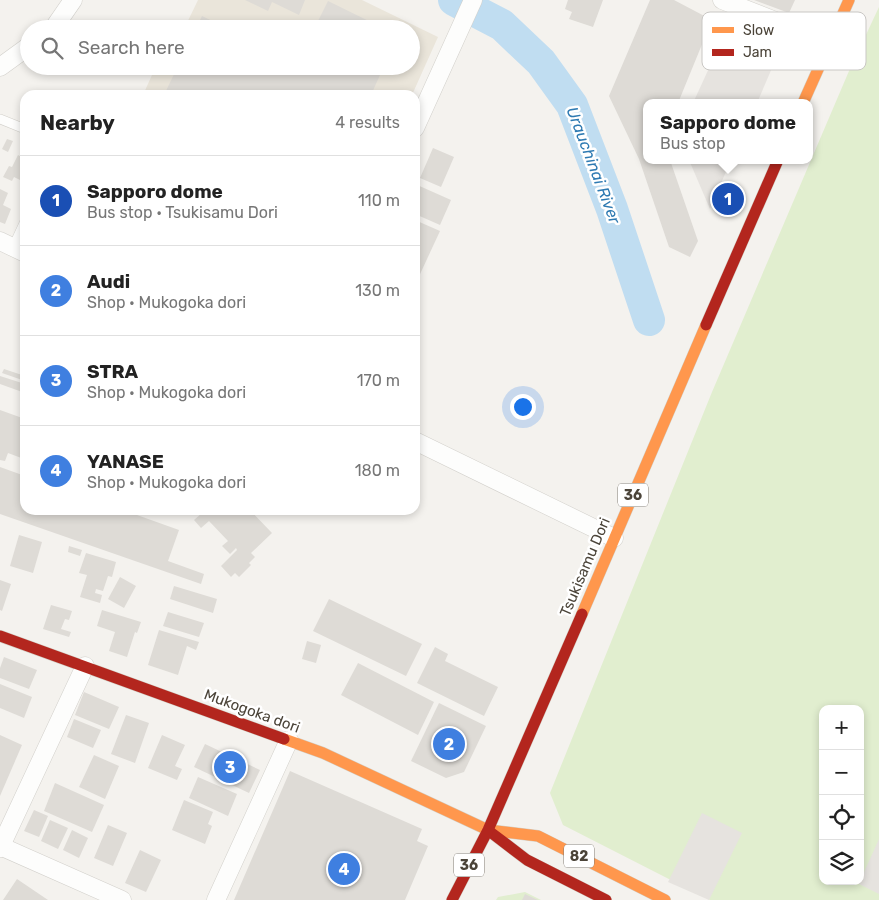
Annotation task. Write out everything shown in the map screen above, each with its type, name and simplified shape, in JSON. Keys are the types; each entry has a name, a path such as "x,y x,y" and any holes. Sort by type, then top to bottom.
{"main road":[{"path":"844,12 849,0"},
{"path":"805,99 818,70"},
{"name":"Tsukisamu Dori","path":"452,900 488,830 776,164"},
{"name":"Mukogoka dori","path":"0,636 323,752 488,830"},
{"name":"82","path":"488,830 527,860 606,900"},
{"name":"82","path":"488,830 538,836 664,900"}],"street":[{"path":"59,20 73,0"},
{"path":"722,0 753,12"},
{"path":"420,117 469,8"},
{"path":"0,66 20,52"},
{"path":"420,443 614,538"},
{"path":"85,666 0,847 122,900"},
{"path":"216,900 289,740"}],"lane":[{"path":"0,119 20,127"},
{"path":"13,247 20,232"}],"shaded area":[{"path":"198,0 362,0 403,20 188,20"},
{"path":"420,28 438,37 414,90 145,90 152,75 420,75"},
{"path":"708,70 771,70 759,99 695,99"},
{"path":"691,164 729,164 710,209"},
{"path":"702,813 742,833 709,900 668,882"},
{"path":"879,839 879,894 861,885 864,885 864,872"}],"green space":[{"path":"879,7 879,900 710,900 563,825 550,793 712,392 809,164 813,164 813,155 849,70 866,70 866,35"},
{"path":"525,892 541,900 496,900 498,897"}],"building":[{"path":"245,0 305,0 299,15 272,2 268,11"},
{"path":"568,0 603,0 593,27 569,19 572,12 565,9"},
{"path":"650,0 674,0 702,15 702,44 680,99 643,99 643,164 671,164 698,241 690,257 669,247 639,159 609,96"},
{"path":"754,0 795,0 789,12"},
{"path":"328,1 367,20 318,20"},
{"path":"202,16 210,20 200,20"},
{"path":"174,75 380,75 373,90 166,90"},
{"path":"7,139 13,141 8,152 2,149"},
{"path":"433,148 454,157 441,187 420,178"},
{"path":"18,155 20,156 20,180 14,177 12,181 3,177 9,166 12,167"},
{"path":"420,186 451,200 440,225 420,216"},
{"path":"0,189 8,193 3,205 11,209 5,224 0,222"},
{"path":"420,222 440,231 420,274"},
{"path":"4,369 20,374 20,379 2,373"},
{"path":"0,376 20,382 20,391 0,384"},
{"path":"0,410 20,417 20,458 8,453 5,461 0,460"},
{"path":"0,467 20,474 20,515 137,515 179,530 168,561 204,574 201,584 0,514"},
{"path":"200,515 255,515 272,533 251,553 255,557 249,563 251,565 239,577 235,573 231,577 221,566 237,550 236,548 230,554 222,546 228,541 209,521 201,528 194,520"},
{"path":"19,535 42,542 33,573 10,566"},
{"path":"69,546 82,550 80,556 68,552"},
{"path":"86,553 116,562 112,577 108,576 103,591 96,589 95,593 102,595 100,603 80,597 87,575 79,573"},
{"path":"120,577 136,586 124,608 108,599"},
{"path":"0,580 11,584 2,611 0,610"},
{"path":"174,586 217,599 213,613 170,599"},
{"path":"329,599 422,644 406,676 313,631"},
{"path":"51,605 72,611 69,620 65,619 61,629 71,632 69,637 43,629"},
{"path":"102,610 141,622 137,633 135,632 127,657 109,651 115,632 97,626"},
{"path":"168,612 204,623 199,637 163,626"},
{"path":"159,630 199,642 196,650 187,646 178,675 148,665"},
{"path":"307,641 321,645 316,663 302,659"},
{"path":"435,647 448,654 445,661 498,687 484,716 417,683"},
{"path":"4,657 37,670 29,689 0,678 0,668"},
{"path":"358,663 434,702 418,735 341,695"},
{"path":"0,684 32,697 24,718 0,708"},
{"path":"84,692 119,707 109,729 75,715"},
{"path":"439,703 486,726 464,772 446,778 411,761"},
{"path":"126,715 149,723 135,763 111,754"},
{"path":"74,719 101,730 93,748 67,737"},
{"path":"0,735 22,745 0,796"},
{"path":"162,735 185,745 175,766 182,769 177,780 148,768"},
{"path":"205,744 260,770 249,793 194,767"},
{"path":"94,755 119,766 105,799 79,787"},
{"path":"290,771 422,829 417,841 428,846 405,900 234,900"},
{"path":"198,777 237,794 228,816 189,798"},
{"path":"55,783 104,805 92,832 44,811"},
{"path":"184,800 213,812 208,824 212,826 205,844 172,830"},
{"path":"34,810 48,816 39,837 24,831"},
{"path":"50,820 68,828 58,849 41,841"},
{"path":"108,825 127,833 113,866 94,858"},
{"path":"72,830 88,838 79,858 63,850"},
{"path":"140,850 161,860 146,892 125,883"},
{"path":"17,879 48,900 3,900"},
{"path":"525,894 538,900 522,900"}],"waterway":[{"name":"Urauchinai River","path":"454,0 502,25 541,62 572,105 612,209 649,320"}],"traffic: slow":[{"path":"844,12 849,0"},
{"path":"805,99 818,70"},
{"path":"582,614 706,325"},
{"path":"284,739 323,753 488,830"},
{"path":"488,830 538,836 665,900"}],"traffic: jam":[{"path":"706,325 776,164"},
{"path":"452,900 488,830 582,614"},
{"path":"0,636 284,739"},
{"path":"489,831 527,860 606,900"}],"place":[{"name":"Sapporo dome","path":"728,199"},
{"name":"Audi","path":"449,744"},
{"name":"STRA","path":"230,767"},
{"name":"YANASE","path":"344,869"}]}
